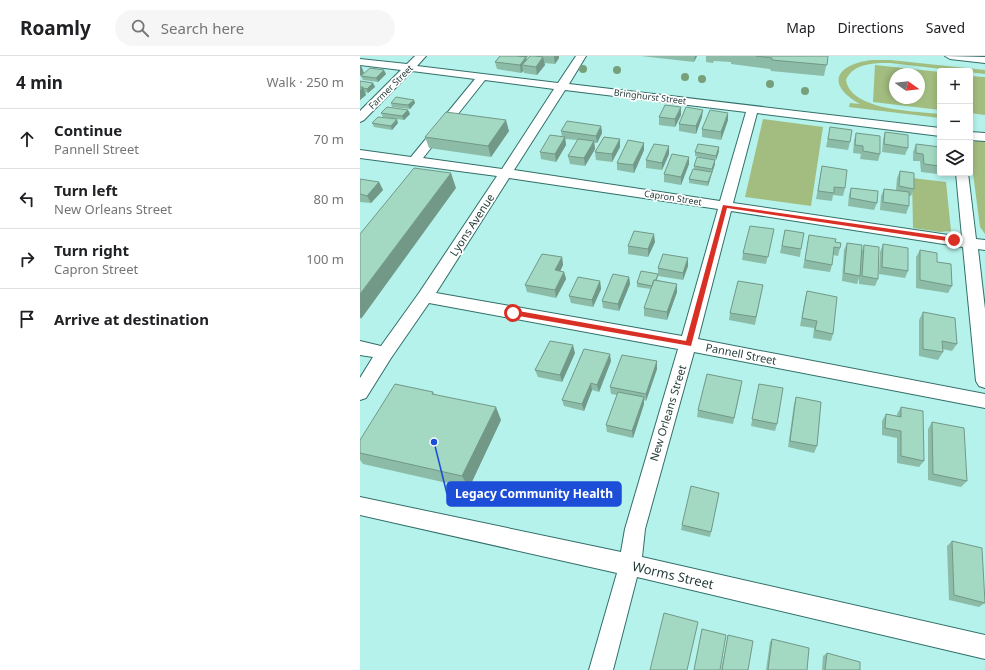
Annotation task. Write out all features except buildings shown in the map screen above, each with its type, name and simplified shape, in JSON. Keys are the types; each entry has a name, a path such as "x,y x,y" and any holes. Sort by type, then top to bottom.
{"street":[{"name":"Farmer Street","path":"360,118 421,56"},
{"name":"Lyons Avenue","path":"360,393 385,353 425,297 506,173 580,56"},
{"path":"950,56 985,60"},
{"name":"Bringhurst Street","path":"360,62 937,132"},
{"path":"417,165 482,77"},
{"name":"New Orleans Street","path":"601,670 630,565 635,529 688,344 752,110"},
{"path":"973,136 985,137"},
{"name":"Capron Street","path":"360,154 417,165 506,173 978,244"},
{"path":"963,176 978,244 985,382"},
{"name":"Pannell Street","path":"425,297 688,344 985,401"},
{"path":"360,348 385,353"},
{"name":"Worms Street","path":"360,506 630,565 985,648"}],"green space":[{"path":"890,60 966,68 937,68 877,63 859,67 849,74 846,80 850,90 859,98 871,104 886,108 937,114 937,118 849,107 850,103 860,104 849,97 842,89 839,82 839,76 843,70 860,62"},
{"path":"875,65 903,68 889,68 889,104 873,102"},
{"path":"973,69 985,70 985,74 973,73"},
{"path":"925,70 937,72 937,110 890,104 925,104"},
{"path":"973,76 985,77 985,115 973,113"},
{"path":"763,119 823,127 811,206 745,197"},
{"path":"977,140 985,142 985,234 980,227 973,173 973,142"},
{"path":"912,178 946,182 951,231 940,232 913,228"}],"place":[{"name":"Legacy Community Health","path":"434,442"}],"route":[{"path":"513,313 688,344 725,206 954,240"}]}
